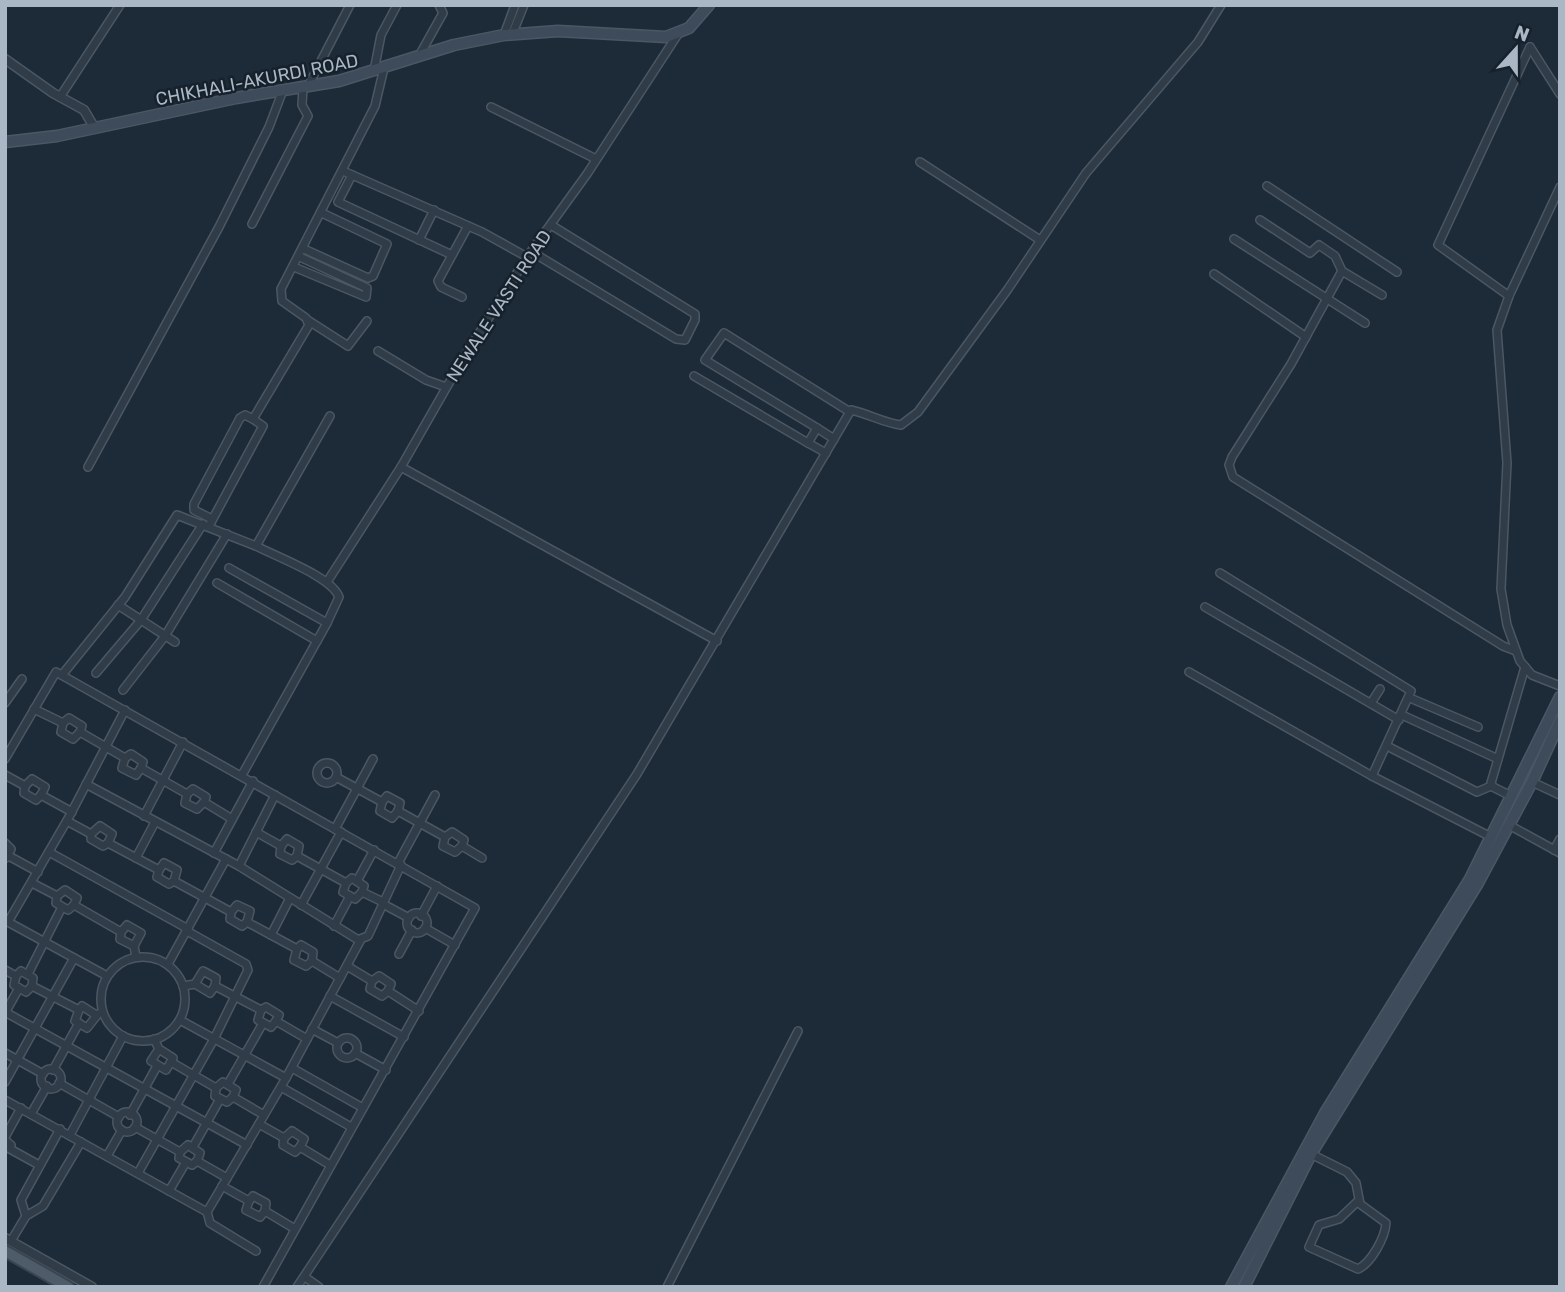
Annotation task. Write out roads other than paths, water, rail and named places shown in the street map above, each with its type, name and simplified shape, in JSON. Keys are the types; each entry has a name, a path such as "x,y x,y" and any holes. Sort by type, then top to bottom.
{"main road":[{"path":"678,34 689,28 709,5"},
{"name":"CHIKHALI-AKURDI ROAD","path":"5,142 306,87 379,70 454,45 508,35 558,31 666,37 678,34"},
{"path":"1244,1287 1269,1228 1307,1152 1470,879 1560,697"},
{"path":"1307,1152 1441,948 1532,782 1560,721"},
{"path":"1231,1287 1269,1228"},
{"path":"7,1243 68,1287"}],"street":[{"path":"60,97 120,5"},
{"path":"252,224 308,116 308,111 302,105 306,87 350,5"},
{"path":"367,321 348,346 282,301 280,294 375,106 381,35 397,5"},
{"path":"419,56 443,13 439,5"},
{"path":"508,35 515,5"},
{"path":"508,35 524,5"},
{"path":"834,439 705,360 724,334 850,412 871,415 889,424 901,425 909,421 1092,166 1198,42 1221,5"},
{"name":"NEWALE VASTI ROAD","path":"327,582 401,467 446,387 530,254 678,34"},
{"path":"1509,296 1438,245 1530,47 1560,94"},
{"path":"5,59 84,110 94,127"},
{"path":"89,467 219,227 269,127 283,90"},
{"path":"491,107 596,159"},
{"path":"920,162 1040,240"},
{"path":"343,171 530,254 676,339 685,340 695,320 692,311 551,225"},
{"path":"352,175 338,202 452,255"},
{"path":"1267,186 1397,272"},
{"path":"1560,187 1509,296 1497,330 1507,463 1500,577 1507,625 1525,667 1536,677 1560,685"},
{"path":"419,240 434,210"},
{"path":"304,249 368,278 373,276 387,244 322,213"},
{"path":"1260,220 1310,253 1319,245 1335,256 1342,271 1382,295"},
{"path":"462,297 438,284 468,226"},
{"path":"1234,239 1364,323"},
{"path":"294,267 366,296 367,288 300,257"},
{"path":"1342,271 1329,300 1232,457 1230,465 1233,477 1503,646 1516,651"},
{"path":"1214,274 1306,337"},
{"path":"253,419 308,329 309,321"},
{"path":"378,351 426,380 446,387"},
{"path":"694,376 826,453"},
{"path":"297,1287 629,785 717,642 850,412"},
{"path":"96,674 141,620 208,523 264,426 245,415 240,418 194,504 194,510 208,523 227,534 327,582 340,596 242,775"},
{"path":"256,546 330,416"},
{"path":"808,443 817,428"},
{"path":"401,467 717,642"},
{"path":"62,675 118,605 177,515 208,523"},
{"path":"123,690 165,636 227,534"},
{"path":"229,568 327,622"},
{"path":"1220,573 1408,688 1410,698 1372,776"},
{"path":"217,583 317,641"},
{"path":"118,605 175,642"},
{"path":"1205,607 1371,704 1499,759"},
{"path":"1387,746 1478,792 1491,786 1525,667"},
{"path":"5,759 56,672 475,908 263,1287"},
{"path":"1189,672 1372,776 1491,837"},
{"path":"5,703 22,679"},
{"path":"1371,704 1380,689"},
{"path":"1410,698 1478,727"},
{"path":"34,709 63,723 69,718 82,726 79,732 125,758 129,753 142,760 141,768 187,794 193,789 204,795 204,802 232,820"},
{"path":"107,976 45,942 7,925 72,812 125,710"},
{"path":"144,816 183,742"},
{"path":"301,905 373,759"},
{"path":"5,775 25,786 24,793 36,800 41,795 72,812"},
{"path":"336,777 382,802 387,796 400,803 398,811 445,837 452,832 464,840 462,846 482,858"},
{"path":"214,853 253,781"},
{"path":"1532,782 1560,795"},
{"path":"86,784 239,866 334,926 360,939"},
{"path":"1491,786 1511,796"},
{"path":"239,866 275,795"},
{"path":"256,1251 210,1223 207,1212 292,1068 360,939 368,936 399,864 435,795"},
{"path":"67,821 91,834"},
{"path":"136,858 155,822"},
{"path":"100,825 112,834 108,843 103,846 91,839 91,834 100,825"},
{"path":"1509,825 1557,852 1560,839"},
{"path":"256,832 281,846 287,839 299,846 297,856 346,883"},
{"path":"5,843 10,847 6,857 38,872"},
{"path":"108,843 159,870 164,863 177,870 174,881 231,912 237,905 250,911 247,922 297,949 301,945 313,952 312,961 340,978"},
{"path":"357,881 374,850"},
{"path":"49,852 188,930 247,967 247,974 214,1039 138,1174"},
{"path":"168,964 226,859"},
{"path":"351,878 357,881 364,886 357,899 342,890 351,878"},
{"path":"32,883 57,896"},
{"path":"421,916 437,886"},
{"path":"65,890 77,898 74,905 70,910 62,907 56,903 57,896 65,890"},
{"path":"362,892 409,918"},
{"path":"334,926 350,896"},
{"path":"271,935 290,898"},
{"path":"74,905 121,932"},
{"path":"5,906 15,912"},
{"path":"28,974 62,907"},
{"path":"414,913 421,916 428,921 421,934 406,925 414,913"},
{"path":"134,946 120,939 121,932 127,925 140,931 141,935 134,946 136,957"},
{"path":"425,928 454,945"},
{"path":"398,954 412,930"},
{"path":"136,957 116,966 107,976 99,1013 90,1027 79,1023 74,1018 82,1006 99,1013 111,1027 135,1040 154,1039 172,1029 180,1020 184,1007 183,986 168,964 147,957 136,957"},
{"path":"5,1082 74,958"},
{"path":"347,966 372,982 379,976 391,984 388,991 419,1011"},
{"path":"5,970 16,976"},
{"path":"21,971 28,974 34,979 27,992 13,983 21,971"},
{"path":"183,986 195,984 208,993 215,986 216,978 203,971 195,984"},
{"path":"32,986 79,1010"},
{"path":"215,986 261,1010"},
{"path":"19,988 5,1012 247,1144"},
{"path":"330,996 404,1037"},
{"path":"265,1006 277,1013 276,1021 271,1027 257,1018 265,1006"},
{"path":"180,1020 286,1078"},
{"path":"276,1021 307,1039"},
{"path":"53,1070 79,1023"},
{"path":"228,1084 262,1023"},
{"path":"313,1029 338,1044 345,1037 358,1045 355,1053 386,1070"},
{"path":"667,1287 798,1031"},
{"path":"70,1135 107,1070 123,1035"},
{"path":"154,1039 159,1049 172,1056 172,1062 166,1070 151,1061 159,1049"},
{"path":"5,1053 43,1074"},
{"path":"172,1062 216,1088"},
{"path":"130,1115 157,1066"},
{"path":"48,1068 53,1070 62,1076 55,1089 40,1080 48,1068"},
{"path":"292,1068 363,1108"},
{"path":"222,1081 228,1084 236,1090 229,1102 215,1096 216,1088 222,1081"},
{"path":"59,1083 119,1117"},
{"path":"31,1114 47,1086"},
{"path":"281,1087 351,1127"},
{"path":"233,1097 264,1115"},
{"path":"193,1147 220,1099"},
{"path":"5,1100 207,1212"},
{"path":"21,1108 5,1139 11,1145 8,1153 39,1165"},
{"path":"124,1112 130,1115 137,1120 130,1133 116,1124 124,1112"},
{"path":"259,1124 284,1138 292,1131 304,1139 300,1147 330,1165"},
{"path":"135,1127 180,1152"},
{"path":"26,1216 21,1200 60,1129"},
{"path":"107,1156 122,1129"},
{"path":"81,1142 43,1206 26,1216 7,1243 92,1287"},
{"path":"187,1144 193,1147 200,1153 193,1166 180,1158 180,1152 187,1144"},
{"path":"1307,1152 1347,1172 1356,1183 1359,1200 1384,1220 1386,1227 1367,1264 1358,1269 1319,1254 1311,1249 1310,1244 1318,1225 1339,1219 1359,1200"},
{"path":"197,1161 227,1178"},
{"path":"169,1191 186,1162"},
{"path":"222,1186 248,1201 253,1196 265,1203 265,1211 295,1229"},
{"path":"305,1277 319,1287"}]}
